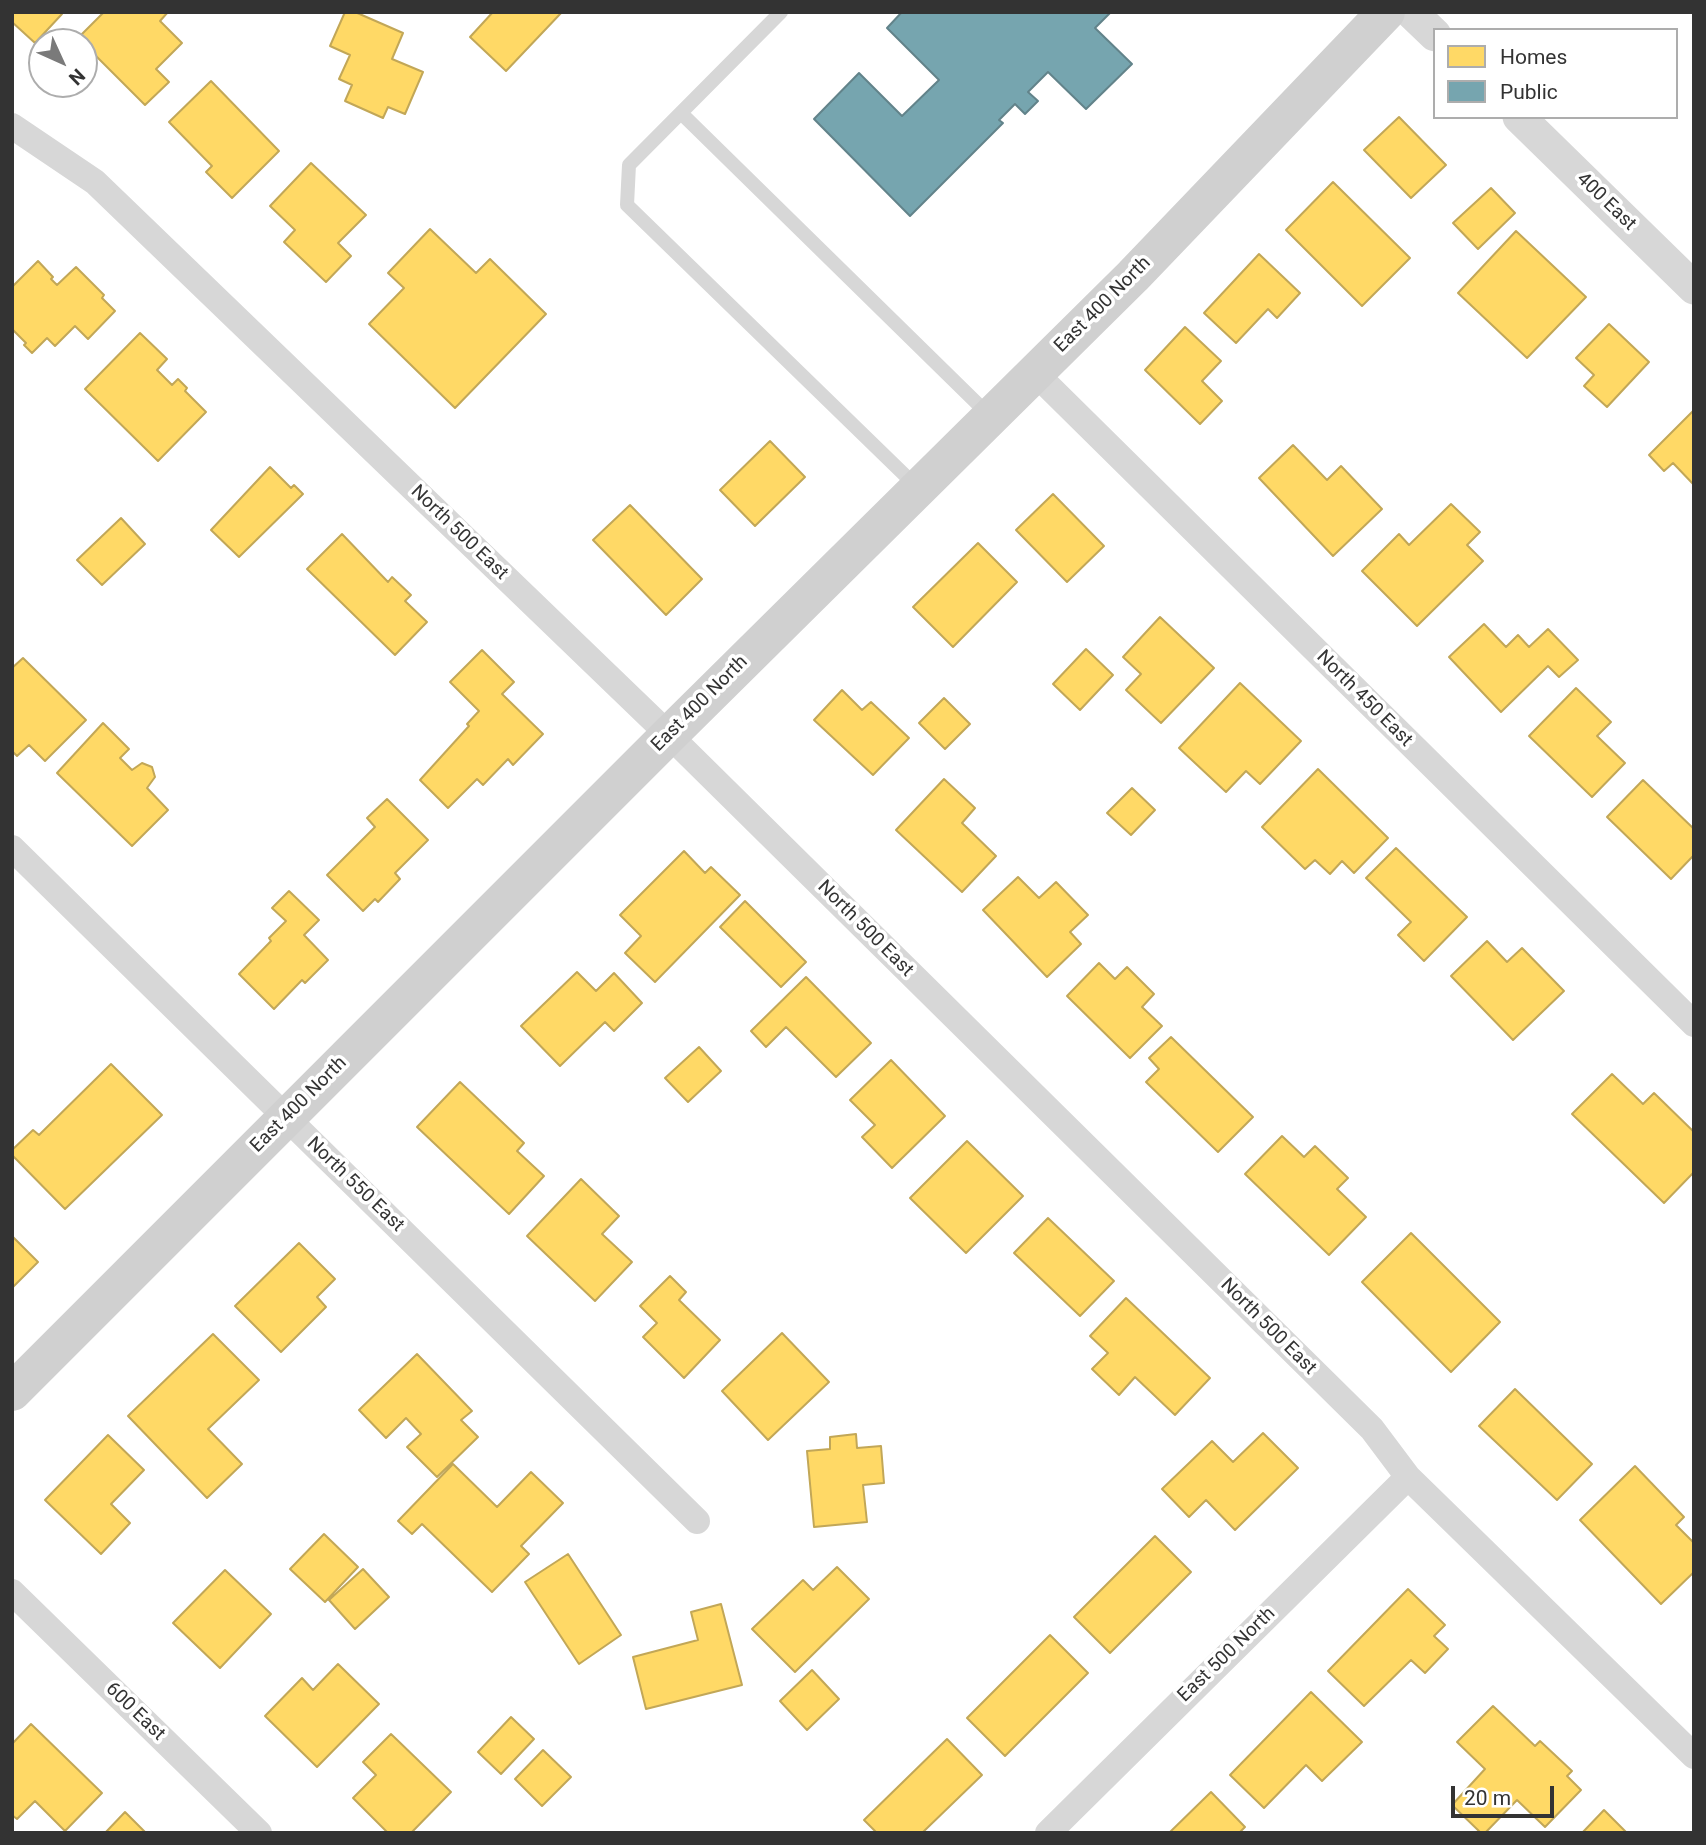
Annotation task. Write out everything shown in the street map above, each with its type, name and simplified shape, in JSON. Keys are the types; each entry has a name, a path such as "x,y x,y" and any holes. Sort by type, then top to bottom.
{"main road":[{"name":"East 400 North","path":"12,1392 668,735 1133,276 1386,12"}],"street":[{"path":"1411,12 1433,33"},
{"name":"400 East","path":"1521,119 1694,288"},
{"name":"North 500 East","path":"12,126 95,182 668,735 1376,1433 1408,1477 1694,1756"},
{"name":"North 450 East","path":"1035,373 1694,1024"},
{"name":"North 550 East","path":"12,848 697,1521"},
{"name":"East 500 North","path":"1048,1833 1408,1477"},
{"name":"600 East","path":"12,1592 259,1833"}],"lane":[{"path":"781,12 629,164 627,205 918,488"},
{"path":"681,113 990,416"}],"building: Homes":[{"path":"12,12 62,14 49,28 28,28 28,37 12,22"},
{"path":"104,12 168,12 160,21 182,43 156,69 169,82 145,105 98,58 98,28 88,28"},
{"path":"345,12 355,12 403,33 392,59 423,72 405,114 388,107 383,118 345,101 352,85 339,79 350,55 330,46"},
{"path":"493,12 562,12 506,71 470,37"},
{"path":"211,81 279,151 232,198 206,172 212,166 169,122"},
{"path":"1399,117 1446,165 1411,198 1364,150"},
{"path":"311,163 366,215 338,243 351,256 326,282 284,242 295,230 270,206"},
{"path":"1333,182 1410,258 1362,306 1286,230"},
{"path":"1491,188 1515,213 1478,249 1453,223"},
{"path":"430,229 476,273 490,259 546,314 455,408 369,324 404,288 388,273"},
{"path":"1516,231 1586,297 1527,358 1458,293"},
{"path":"1259,254 1300,293 1277,318 1268,309 1236,343 1204,313"},
{"path":"38,261 57,285 76,267 104,295 102,298 115,311 88,339 75,326 55,346 47,338 32,353 12,329 12,287"},
{"path":"1609,324 1649,362 1607,407 1584,386 1594,375 1576,358"},
{"path":"1185,327 1221,361 1202,381 1222,401 1200,424 1145,370"},
{"path":"140,333 167,359 157,370 172,385 178,379 187,388 185,391 206,412 158,461 85,389"},
{"path":"1694,410 1694,485 1673,463 1664,471 1649,455"},
{"path":"770,441 805,477 755,526 720,490"},
{"path":"1293,445 1327,480 1341,466 1382,509 1333,556 1259,478"},
{"path":"270,467 291,488 294,485 303,494 239,557 211,530"},
{"path":"1053,494 1104,546 1067,582 1016,530"},
{"path":"1451,504 1480,532 1467,545 1483,561 1417,626 1362,571 1399,534 1409,545"},
{"path":"630,505 702,579 666,615 593,540"},
{"path":"121,518 145,544 102,585 77,560"},
{"path":"342,534 388,582 392,577 411,595 405,601 427,622 395,655 307,569"},
{"path":"978,543 1017,582 953,647 913,607"},
{"path":"1160,617 1214,668 1161,723 1126,690 1141,674 1123,657"},
{"path":"1484,624 1506,647 1518,635 1529,647 1548,629 1578,660 1559,677 1548,666 1501,712 1449,657"},
{"path":"1086,649 1113,675 1080,710 1053,684"},
{"path":"482,650 514,682 502,694 543,734 513,765 508,759 483,785 477,779 448,808 420,780 469,726 467,724 479,711 450,682"},
{"path":"23,658 86,720 45,761 29,745 17,756 12,751 12,668"},
{"path":"1240,683 1301,741 1260,784 1246,771 1226,792 1179,748"},
{"path":"1576,688 1611,722 1597,736 1625,763 1592,797 1529,736"},
{"path":"842,690 862,710 871,702 909,738 873,775 814,720"},
{"path":"944,698 970,724 945,749 919,723"},
{"path":"103,723 129,749 120,758 132,770 142,763 152,767 155,777 147,788 168,810 132,846 57,773"},
{"path":"1318,769 1388,838 1354,873 1342,861 1330,874 1315,860 1305,869 1262,827"},
{"path":"944,779 975,808 962,823 996,856 962,892 896,830"},
{"path":"1643,780 1694,829 1694,855 1671,879 1607,817"},
{"path":"1132,788 1155,810 1131,835 1107,813"},
{"path":"387,799 428,840 395,873 400,879 378,902 375,899 363,911 327,875 375,827 367,818"},
{"path":"1396,848 1467,917 1424,961 1398,935 1411,922 1366,878"},
{"path":"684,851 705,873 711,867 740,895 655,982 625,953 641,936 620,915"},
{"path":"1018,877 1039,898 1056,882 1088,915 1070,932 1081,944 1047,977 983,910"},
{"path":"289,891 319,920 304,935 328,960 305,983 302,980 274,1009 239,974 286,921 272,908"},
{"path":"745,901 806,962 781,987 720,927"},
{"path":"1487,941 1507,962 1522,948 1564,991 1513,1040 1451,976"},
{"path":"1099,963 1115,979 1127,967 1154,994 1142,1007 1162,1026 1130,1058 1067,996"},
{"path":"577,972 596,991 614,973 642,1003 614,1031 605,1022 560,1066 521,1026"},
{"path":"806,977 871,1043 836,1077 786,1027 766,1047 751,1031"},
{"path":"1171,1037 1253,1117 1218,1152 1146,1082 1159,1069 1149,1058"},
{"path":"699,1047 721,1071 688,1102 665,1078"},
{"path":"891,1060 945,1116 892,1168 862,1137 875,1125 850,1100"},
{"path":"111,1064 162,1115 65,1209 12,1155 12,1150 33,1130 39,1135"},
{"path":"1612,1074 1643,1104 1654,1093 1694,1132 1694,1172 1664,1203 1572,1114"},
{"path":"460,1082 524,1143 517,1151 544,1176 509,1214 417,1127"},
{"path":"1282,1136 1304,1157 1315,1146 1348,1178 1337,1189 1366,1217 1329,1255 1245,1174"},
{"path":"967,1141 1023,1196 966,1253 910,1198"},
{"path":"581,1179 619,1216 602,1234 632,1262 595,1301 527,1236"},
{"path":"1048,1218 1114,1281 1080,1316 1014,1253"},
{"path":"1411,1233 1500,1322 1451,1372 1362,1282"},
{"path":"12,1236 38,1262 12,1288"},
{"path":"299,1243 335,1279 317,1297 326,1307 281,1352 235,1306"},
{"path":"670,1276 686,1292 679,1300 720,1340 684,1378 643,1337 657,1323 640,1306"},
{"path":"1126,1298 1210,1378 1175,1415 1135,1377 1119,1395 1092,1369 1108,1353 1090,1336"},
{"path":"782,1333 829,1382 768,1440 722,1391"},
{"path":"213,1334 259,1380 208,1429 242,1464 207,1498 128,1416"},
{"path":"417,1354 472,1411 461,1420 478,1437 437,1477 407,1447 421,1434 406,1418 386,1438 359,1410"},
{"path":"1515,1389 1592,1464 1557,1500 1479,1426"},
{"path":"1263,1433 1298,1468 1235,1530 1206,1500 1189,1517 1162,1489 1212,1441 1233,1462"},
{"path":"856,1434 857,1448 881,1446 884,1483 863,1485 867,1522 814,1527 807,1451 830,1449 830,1437"},
{"path":"108,1435 144,1470 111,1504 130,1523 101,1554 45,1500"},
{"path":"453,1464 497,1507 531,1472 563,1503 521,1546 529,1554 492,1592 422,1524 412,1534 398,1521"},
{"path":"1635,1466 1684,1517 1676,1525 1694,1543 1694,1572 1661,1604 1580,1520"},
{"path":"324,1534 358,1567 325,1602 290,1569"},
{"path":"1155,1536 1191,1572 1110,1653 1074,1617"},
{"path":"568,1554 621,1635 579,1664 525,1582"},
{"path":"837,1567 869,1599 795,1672 752,1629 803,1580 813,1590"},
{"path":"363,1569 389,1597 355,1629 329,1600"},
{"path":"225,1570 271,1614 220,1668 173,1623"},
{"path":"1408,1589 1445,1625 1434,1636 1448,1649 1425,1673 1411,1660 1364,1706 1328,1671"},
{"path":"721,1604 742,1685 646,1709 633,1657 698,1640 691,1612"},
{"path":"1050,1635 1088,1673 1005,1756 967,1718"},
{"path":"338,1664 379,1704 317,1767 265,1716 302,1678 313,1690"},
{"path":"812,1670 839,1699 807,1730 780,1701"},
{"path":"1311,1692 1362,1742 1322,1781 1306,1765 1264,1808 1230,1775"},
{"path":"1493,1706 1535,1746 1540,1741 1572,1771 1567,1776 1581,1790 1545,1827 1517,1800 1485,1833 1481,1833 1452,1805 1485,1769 1457,1742"},
{"path":"511,1717 534,1739 501,1774 478,1752"},
{"path":"31,1724 102,1793 65,1831 35,1801 17,1819 12,1815 12,1744"},
{"path":"391,1734 451,1792 411,1833 388,1833 353,1798 376,1775 363,1762"},
{"path":"947,1739 982,1775 922,1833 877,1833 864,1820"},
{"path":"543,1750 571,1777 542,1806 515,1779"},
{"path":"1211,1792 1245,1827 1239,1833 1169,1833"},
{"path":"1604,1810 1627,1833 1582,1833"},
{"path":"125,1812 146,1833 105,1833"}],"building: Public":[{"path":"902,12 1111,12 1095,28 1132,64 1086,109 1048,72 1028,92 1038,101 1025,114 1015,104 999,120 1003,123 910,216 814,119 859,73 902,116 939,80 887,28"}]}
